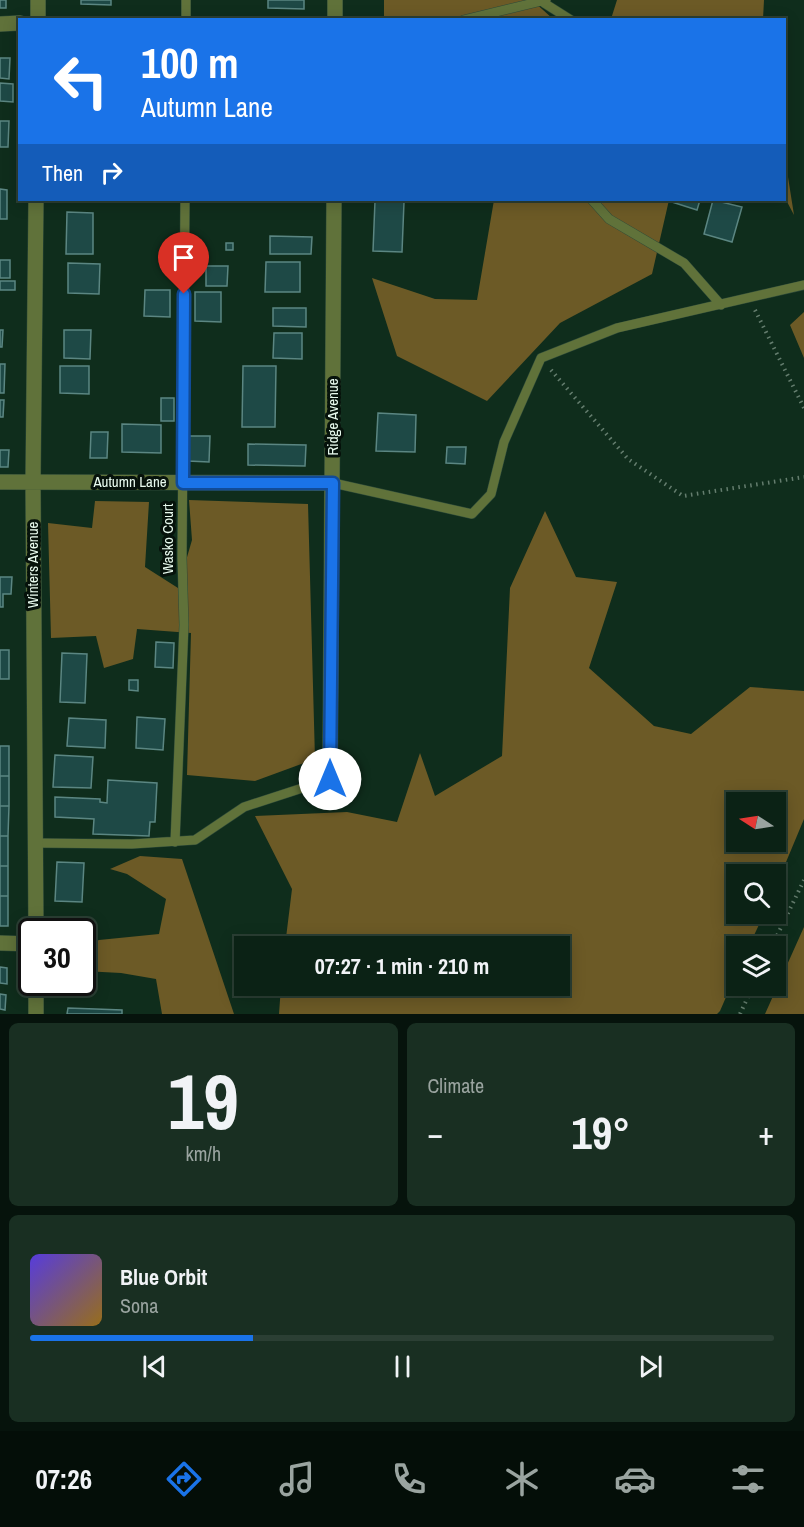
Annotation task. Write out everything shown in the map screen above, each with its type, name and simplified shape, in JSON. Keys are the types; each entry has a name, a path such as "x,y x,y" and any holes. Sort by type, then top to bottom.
{"street":[{"path":"38,0 38,18"},
{"path":"335,0 335,18"},
{"path":"0,24 18,23"},
{"name":"Winters Avenue","path":"36,201 33,482 36,918"},
{"name":"Ridge Avenue","path":"330,779 334,201"},
{"name":"Autumn Lane","path":"0,482 333,483"},
{"path":"0,943 18,944"},
{"path":"36,996 36,1014"}],"lane":[{"path":"186,0 186,18"},
{"path":"472,18 545,1 568,18"},
{"name":"Wasko Court","path":"175,842 184,625 185,201"},
{"path":"593,201 609,219 684,263 721,305"},
{"path":"333,483 472,514 491,494 504,442 541,358 617,328 804,285"},
{"path":"35,843 195,840 244,807 330,779"}],"path":[{"path":"749,298 804,408"},
{"path":"541,358 628,459 683,496 804,477"},
{"path":"777,936 804,880"},
{"path":"740,1014 748,996"}],"shaded area":[{"path":"384,0 532,0 552,18 384,18"},
{"path":"617,0 764,0 763,18 611,18"},
{"path":"786,164 794,215 786,200"},
{"path":"494,201 669,201 652,274 560,323 487,401 397,356 372,278 435,299 477,300"},
{"path":"804,312 804,358 790,325"},
{"path":"189,500 308,504 315,759 255,781 187,775 191,633 137,629 133,659 104,668 96,636 51,638 48,523 92,528 95,501 149,502 145,567 178,588 192,540"},
{"path":"545,511 576,577 617,582 589,668 654,726 691,734 750,687 804,691 804,819 785,864 726,864 726,924 759,924 754,936 726,936 726,996 720,1011 717,1014 279,1014 280,996 570,996 570,936 286,936 292,889 255,816 347,812 397,822 420,753 435,796 502,756 510,588"},
{"path":"140,856 182,859 234,1014 162,1014 156,979 96,972 96,941 159,934 166,899 127,874 110,869"},
{"path":"804,927 804,1014 765,1014 773,996 786,996 786,967"}],"building":[{"path":"0,0 6,0 6,8 0,8"},
{"path":"81,0 111,0 111,5 81,4"},
{"path":"268,0 304,0 304,9 268,8"},
{"path":"0,58 10,58 9,79 0,78"},
{"path":"0,83 13,84 13,102 0,101"},
{"path":"0,121 9,121 8,147 0,147"},
{"path":"0,189 7,190 7,219 0,219"},
{"path":"375,201 404,202 402,252 373,251"},
{"path":"672,201 700,201 697,210"},
{"path":"713,201 742,207 732,242 704,234"},
{"path":"67,212 93,213 93,254 66,254"},
{"path":"270,236 312,237 311,254 270,254"},
{"path":"226,243 233,243 233,250 226,250"},
{"path":"0,260 10,260 10,278 0,278"},
{"path":"266,262 300,262 300,292 265,292"},
{"path":"68,263 100,264 99,294 68,293"},
{"path":"206,266 228,266 227,286 206,286"},
{"path":"0,281 15,281 15,290 0,290"},
{"path":"145,290 170,290 170,317 144,316"},
{"path":"195,292 221,292 221,322 195,321"},
{"path":"273,308 306,308 306,327 273,326"},
{"path":"0,330 3,330 2,347 0,347"},
{"path":"64,330 91,330 90,359 64,358"},
{"path":"274,333 302,333 302,359 273,358"},
{"path":"0,364 5,364 4,393 0,393"},
{"path":"60,366 89,366 89,394 60,393"},
{"path":"243,366 276,366 275,427 242,427"},
{"path":"161,398 174,398 174,421 161,421"},
{"path":"0,400 4,400 3,417 0,417"},
{"path":"378,413 416,415 415,452 376,451"},
{"path":"122,424 161,425 161,453 122,452"},
{"path":"91,432 108,432 107,458 90,458"},
{"path":"188,436 210,436 209,462 188,461"},
{"path":"248,444 306,445 305,466 248,465"},
{"path":"447,447 466,447 465,464 446,463"},
{"path":"0,450 9,450 8,467 0,467"},
{"path":"0,577 12,577 11,594 3,594 3,607 0,607"},
{"path":"156,642 174,643 173,668 155,667"},
{"path":"0,650 9,650 9,679 0,679"},
{"path":"62,653 87,654 85,703 60,702"},
{"path":"129,680 138,680 138,691 129,690"},
{"path":"137,717 165,719 163,750 136,748"},
{"path":"69,718 106,720 105,748 67,746"},
{"path":"0,746 9,746 9,776 0,776"},
{"path":"55,755 93,757 91,788 53,787"},
{"path":"0,776 9,776 9,806 0,806"},
{"path":"108,780 157,783 155,822 150,822 149,836 93,834 94,819 55,817 55,797 100,799 100,802 107,803"},
{"path":"0,806 9,806 8,836 0,836"},
{"path":"0,836 8,836 8,866 0,866"},
{"path":"57,862 84,863 82,902 55,901"},
{"path":"0,866 8,866 8,896 0,896"},
{"path":"0,896 8,896 8,926 0,926"},
{"path":"0,967 7,968 7,984 0,983"},
{"path":"0,994 6,995 5,1010 0,1009"},
{"path":"68,1008 122,1010 122,1014 67,1014"}],"route":[{"path":"184,294 183,483 333,483 330,779"}]}
